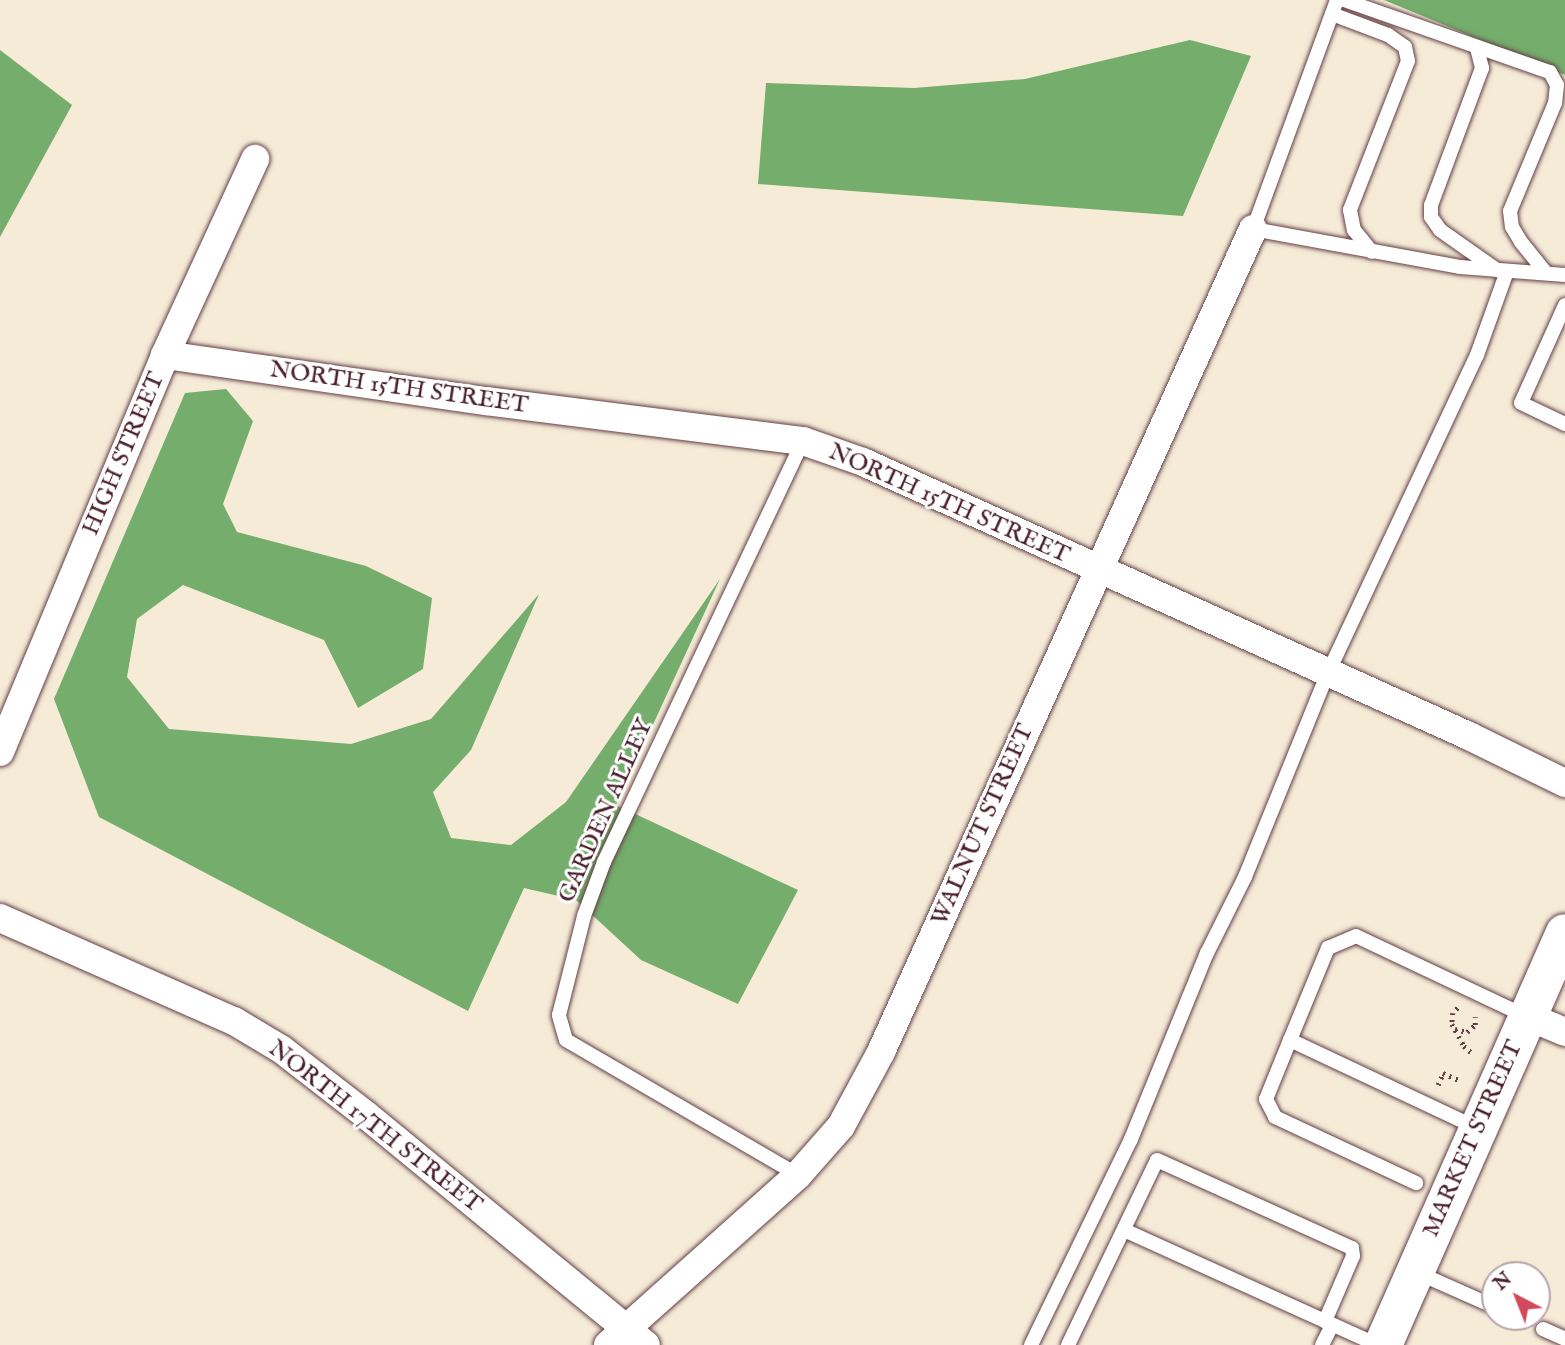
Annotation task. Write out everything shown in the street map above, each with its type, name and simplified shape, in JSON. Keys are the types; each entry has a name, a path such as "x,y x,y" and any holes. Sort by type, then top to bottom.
{"main road":[{"name":"MARKET STREET","path":"1382,1345 1565,933"}],"street":[{"name":"HIGH STREET","path":"0,752 165,355 255,159"},
{"name":"WALNUT STREET","path":"626,1340 798,1175 841,1126 881,1052 1253,229"},
{"name":"NORTH 15TH STREET","path":"165,355 486,401 803,441 863,462 1565,783"},
{"name":"NORTH 17TH STREET","path":"0,918 234,1021 281,1049 366,1115 626,1340"},
{"path":"1527,1017 1565,1032"}],"lane":[{"path":"1344,0 1550,72 1557,85 1555,103 1510,211 1513,227 1521,243 1546,273"},
{"path":"1372,252 1354,230 1350,210 1408,61 1405,47 1388,35 1334,7 1253,229 1372,252 1503,271 1565,275"},
{"path":"1477,48 1482,68 1432,205 1431,217 1440,230 1503,271"},
{"path":"1031,1345 1130,1139 1207,953 1245,877 1328,673 1477,355 1503,271"},
{"path":"1565,305 1521,403 1565,424"},
{"name":"GARDEN ALLEY","path":"798,1175 566,1040 559,1015 584,916 604,862 803,441"},
{"path":"1416,1184 1275,1117 1266,1098 1328,948 1356,936 1527,1017"},
{"path":"1290,1040 1477,1128"},
{"path":"1068,1345 1157,1160 1352,1248 1353,1256 1322,1345"},
{"path":"1124,1230 1377,1345"},
{"path":"1415,1271 1481,1301"},
{"path":"1547,1331 1565,1339"}],"path":[{"path":"1455,1029 1463,1033 1472,1029 1476,1019 1469,1008 1461,1007 1453,1013 1455,1029 1464,1046 1473,1054"},
{"path":"1433,1096 1443,1073 1461,1081"}],"green space":[{"path":"1384,0 1565,0 1565,75"},
{"path":"1190,40 1251,56 1183,216 758,184 766,83 914,88 1025,79"},
{"path":"0,50 72,105 0,237"},
{"path":"226,389 253,421 223,504 237,532 366,566 432,598 423,669 358,708 324,640 183,585 137,619 127,677 169,729 351,744 431,719 539,594 471,750 433,792 451,838 511,845 566,802 720,579 616,805 798,890 738,1004 641,960 576,900 524,888 468,1011 99,817 54,699 185,393"}]}
